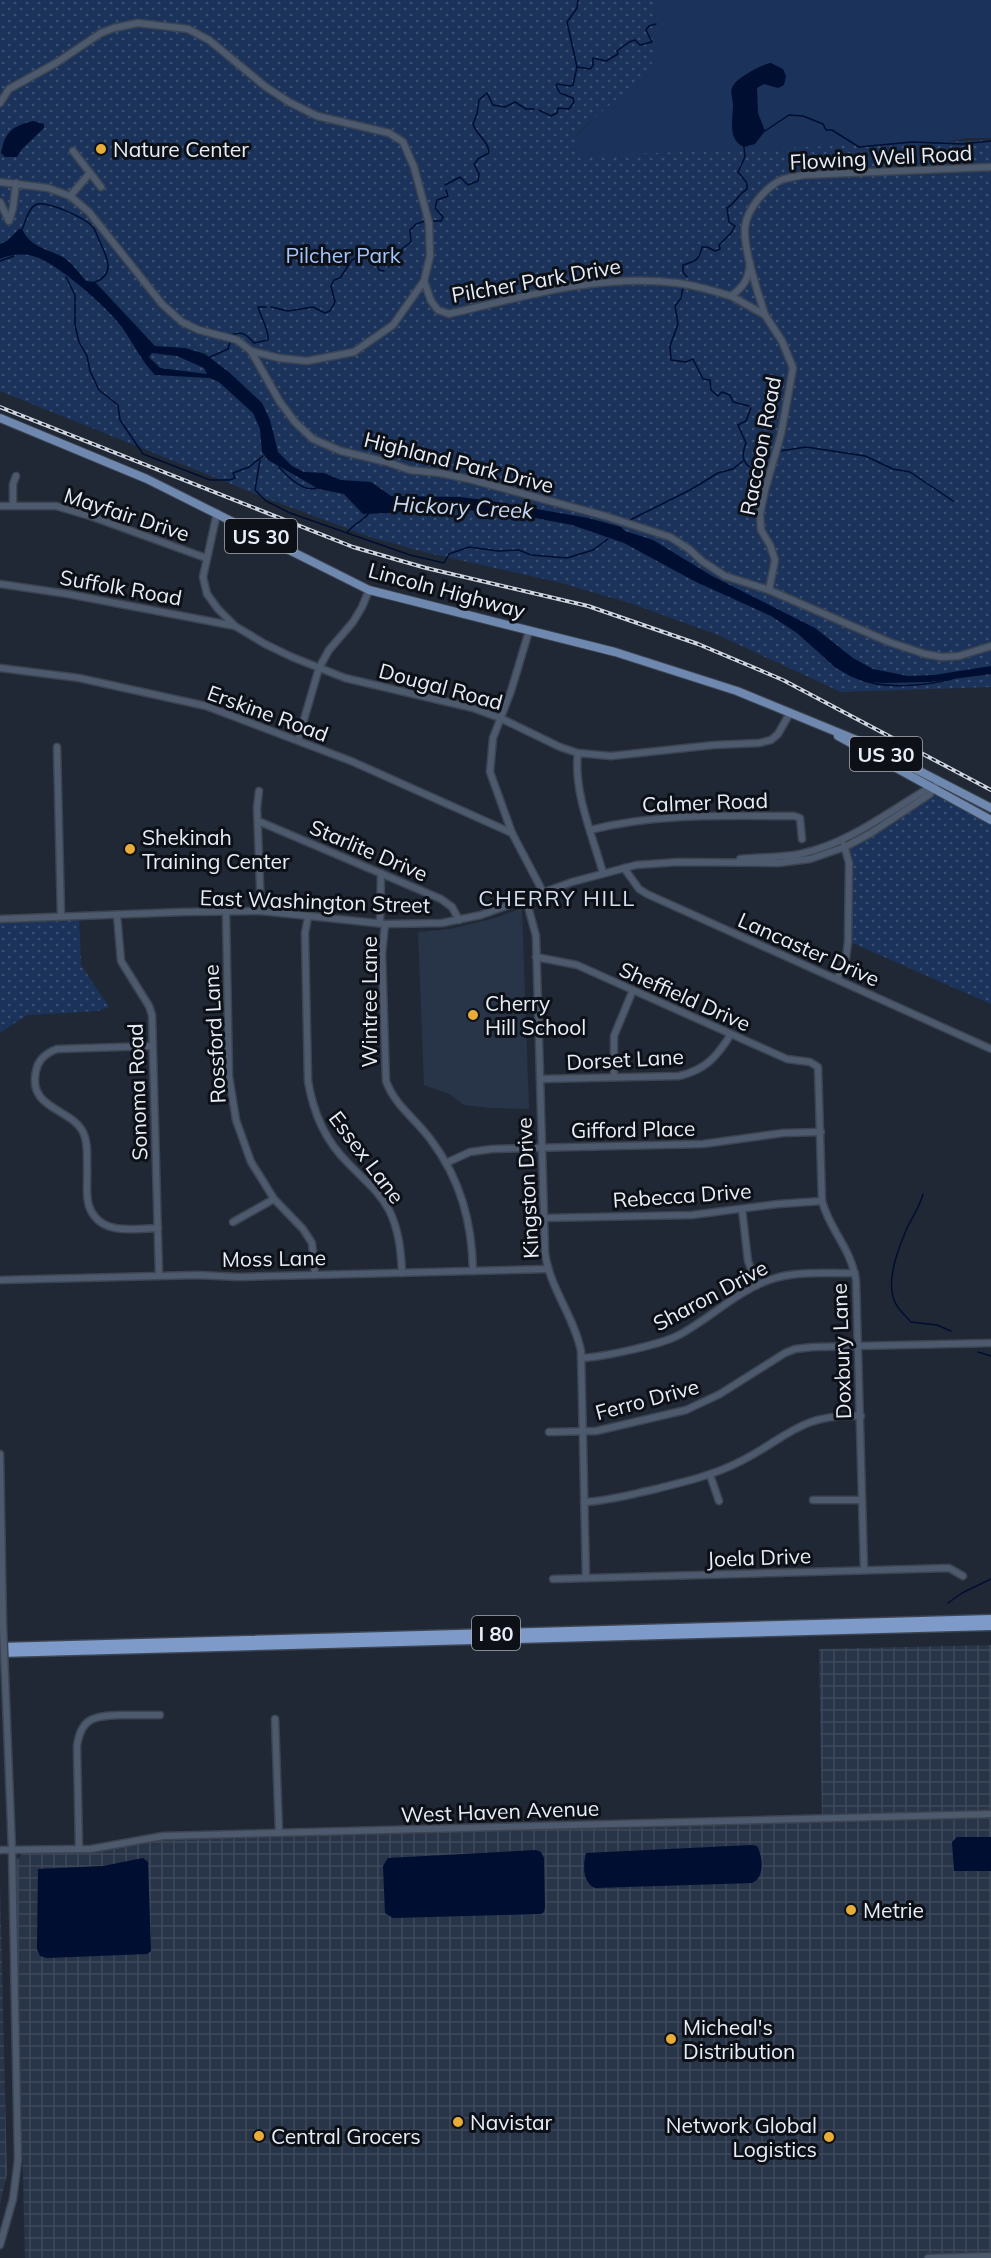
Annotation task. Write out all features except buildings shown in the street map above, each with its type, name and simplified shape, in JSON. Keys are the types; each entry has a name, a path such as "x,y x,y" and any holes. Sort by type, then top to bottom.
{"highway":[{"name":"I 80","path":"0,1647 991,1619"},
{"name":"I 80","path":"0,1653 991,1626"}],"main road":[{"name":"Lincoln Highway","path":"0,418 147,479 369,590 615,652 737,691 832,732 871,746 991,808"},
{"name":"Lincoln Highway","path":"832,732 847,743 991,820"}],"street":[{"name":"Pilcher Park Drive","path":"0,103 9,89 108,30 138,23 188,29 209,40 266,87 289,102 317,116 389,133 404,142 412,160 429,223 430,256 424,281 431,301 438,310 449,314 609,281 676,283 731,296"},
{"path":"73,150 100,187"},
{"name":"Flowing Well Road","path":"765,315 750,262 745,226 758,200 771,185 784,179 804,175 991,167"},
{"path":"70,196 90,173"},
{"path":"0,182 48,188 70,196 89,212 162,304 182,322 199,330 237,340 251,351 307,361 354,352 393,325 424,281"},
{"path":"0,202 6,219 9,221 16,183"},
{"path":"731,296 740,290 749,276 750,262"},
{"name":"Raccoon Road","path":"731,296 765,315 782,341 793,368 782,434 765,489 760,514 761,530 770,545 775,560 769,590"},
{"name":"Highland Park Drive","path":"251,351 285,409 313,439 341,450 410,470 469,479 605,516 670,537 725,576 769,590 868,634 925,654 942,657 959,656 991,646"},
{"path":"13,505 13,484 16,477"},
{"name":"Mayfair Drive","path":"0,506 56,506 206,558"},
{"name":"Dougal Road","path":"217,513 203,577 207,594 235,626 274,648 319,668 384,688 474,708 578,753 612,756 759,743 771,740 778,734 790,713"},
{"name":"Suffolk Road","path":"0,585 30,588 235,626"},
{"path":"298,740 319,668 329,650 353,622 369,590"},
{"path":"529,631 511,691 493,738 490,772 512,832 543,892"},
{"name":"Erskine Road","path":"0,668 79,678 206,706 298,740 512,832"},
{"path":"57,747 61,916"},
{"path":"578,753 578,778 603,873"},
{"name":"East Washington Street","path":"0,919 261,911 382,923 422,924 459,920 481,915 543,892 624,868 663,862 728,861 798,854 843,844 927,789 933,789 939,781"},
{"path":"259,791 257,808 261,911"},
{"name":"Calmer Road","path":"590,830 613,824 652,819 794,816 800,818 802,823 802,839"},
{"name":"Starlite Drive","path":"258,821 441,899 452,907 459,920"},
{"path":"837,980 846,958 848,942 849,863 843,844"},
{"name":"Lancaster Drive","path":"624,868 639,889 647,894 991,1049"},
{"name":"Wintree Lane","path":"381,873 386,1081 391,1095 432,1140 460,1189 468,1218 473,1271"},
{"name":"Kingston Drive","path":"526,899 536,936 541,1148 548,1269 574,1329 581,1358 586,1578"},
{"name":"Rossford Lane","path":"226,913 230,1076 236,1120 251,1162 274,1199 303,1229 312,1243 315,1275"},
{"name":"Sonoma Road","path":"117,915 118,951 121,961 149,1006 152,1015 159,1276"},
{"name":"Essex Lane","path":"308,917 305,933 308,1081 311,1099 316,1116 334,1147 379,1194 389,1210 400,1246 402,1273"},
{"name":"Sheffield Drive","path":"536,957 577,965 787,1059 810,1062 818,1067"},
{"path":"614,1077 614,1036 633,990"},
{"name":"Dorset Lane","path":"540,1079 679,1076 693,1073 712,1062 730,1034"},
{"path":"152,1046 57,1049 47,1053 41,1060 36,1069 35,1080 40,1098 77,1124 84,1133 87,1145 88,1198 94,1215 110,1227 158,1228"},
{"name":"Doxbury Lane","path":"818,1067 822,1201 827,1219 845,1245 855,1273 864,1570"},
{"name":"Gifford Place","path":"446,1163 464,1154 482,1150 703,1144 783,1133 821,1132"},
{"path":"234,1222 274,1199"},
{"name":"Rebecca Drive","path":"544,1218 692,1215 822,1201"},
{"path":"742,1209 748,1261 757,1285"},
{"name":"Moss Lane","path":"0,1280 548,1269"},
{"name":"Sharon Drive","path":"581,1358 672,1338 757,1285 773,1278 790,1275 855,1273"},
{"name":"Ferro Drive","path":"549,1432 596,1431 699,1406 777,1357 795,1349 991,1343"},
{"path":"584,1502 606,1500 710,1475 749,1457 810,1421 832,1416 861,1416"},
{"path":"0,1454 4,1675 12,1850 18,2160 13,2199 0,2245"},
{"path":"710,1475 719,1501"},
{"path":"813,1500 862,1500"},
{"name":"Joela Drive","path":"553,1578 949,1568 963,1576"},
{"path":"79,1849 77,1746 78,1736 84,1726 91,1719 100,1716 160,1715"},
{"path":"275,1719 279,1833"},
{"name":"West Haven Avenue","path":"0,1850 107,1847 164,1836 991,1814"},
{"path":"928,2258 991,2256"}],"shaded area":[{"name":"Cherry Hill School","path":"522,908 529,1109 464,1105 449,1094 424,1085 418,932 450,929 495,918"},
{"path":"991,1645 991,1811 822,1816 819,1649"},
{"path":"991,1817 991,2258 25,2258 15,1862 22,1854 103,1851 178,1838"},
{"path":"0,1883 7,2174 0,2204"}],"green space":[{"name":"Pilcher Park","path":"0,0 655,0 656,35 651,68 577,134 578,156 991,140 991,687 841,692 718,635 633,604 558,582 428,553 370,537 266,498 0,391"},
{"path":"655,0 991,0 991,138 967,138 932,145 578,157 577,135 633,83 656,35"},
{"path":"933,792 991,822 991,1004 850,942 848,849"},
{"path":"79,917 81,965 109,1007 98,1011 27,1015 0,1033 0,920"}],"water":[{"path":"771,63 783,69 786,76 784,85 778,88 764,84 757,88 758,113 765,131 755,144 744,147 739,144 733,134 732,89 735,83 746,74"},
{"path":"33,121 44,124 44,128 17,157 5,157 1,153 7,135 20,125"},
{"path":"19,229 22,229 34,244 63,257 86,281 95,282 155,346 185,348 205,354 230,373 262,403 270,420 278,452 292,466 304,472 324,473 341,480 371,482 391,496 460,497 485,500 588,518 621,527 625,531 653,540 712,576 815,628 853,658 873,669 908,676 934,675 991,666 991,674 930,682 866,682 836,668 797,633 771,616 694,581 624,543 572,525 525,516 449,508 363,514 344,494 319,489 268,460 262,452 260,429 253,413 219,382 210,378 155,375 114,318 94,297 57,268 32,256 18,255 0,259 0,244 7,241","holes":["152,353 177,356 204,368 207,374 160,368 149,357"]},
{"path":"957,1837 991,1837 991,1871 954,1871 952,1842"},
{"path":"757,1846 762,1866 759,1876 752,1883 595,1888 588,1882 584,1873 586,1853"},
{"path":"536,1850 541,1852 544,1858 545,1907 541,1914 393,1918 385,1913 383,1866 388,1858"},
{"path":"143,1858 148,1862 151,1951 147,1954 47,1958 40,1956 37,1949 38,1869 103,1866"}],"waterway":[{"path":"539,110 551,116 557,113 558,108 569,109 574,102 573,98 560,93 556,86 557,84 573,85 577,67 567,22 577,8 578,0"},
{"path":"577,67 590,69 593,66 593,58 606,61 618,54 617,51 629,42 635,40 640,45 652,42 646,30 649,26 656,24"},
{"path":"445,185 460,177 468,185 478,181 479,174 474,164 479,158 489,153 487,145 473,124 479,100 487,93 493,105 505,107 515,102 526,109 534,109"},
{"path":"765,131 789,115 803,116 823,124 826,130 832,130 859,147 912,142 962,144 991,141"},
{"path":"687,277 683,272 683,265 696,260 702,247 715,251 720,249 719,245 735,226 729,222 727,208 747,189 747,183 738,172 745,157 744,147"},
{"path":"431,221 441,221 443,217 435,208 437,200 448,196 446,190"},
{"path":"22,229 30,210 40,204 65,210 89,223 95,230 108,264 106,274 95,282"},
{"path":"388,267 403,248 411,242 410,230 416,224 425,221"},
{"path":"393,260 387,254 388,247 394,246 399,254"},
{"path":"271,307 288,311 313,307 325,313 330,311 335,302 331,286 334,280 340,278 352,260 369,250 374,254 379,270 384,271"},
{"name":"Hickory Creek","path":"0,261 14,256"},
{"path":"66,277 75,295 75,325 90,371 99,390 118,405 120,420 143,454 210,480 235,478 233,473 249,467 263,456"},
{"path":"683,287 681,298 675,306 678,324 670,346 671,360 686,362 693,359 703,379 710,380 711,390 718,396 722,392 730,395 733,402 749,406"},
{"path":"231,335 244,334 254,343 268,340 258,307 266,307"},
{"path":"208,358 228,349 230,342"},
{"path":"751,408 746,421 738,425 746,443 743,452 745,462 755,470 772,454"},
{"path":"780,451 806,447 865,456 893,469 910,472 953,501"},
{"path":"260,460 255,490 266,501 290,513 410,555 444,563 449,554 469,547 498,551 519,550 531,555 567,558 593,550 608,539"},
{"path":"628,521 690,490 718,473 733,469 743,461"},
{"name":"Hickory Creek","path":"279,467 301,486 317,488"},
{"path":"347,533 369,513"},
{"name":"Hickory Creek","path":"857,678 867,682 904,686 952,679"},
{"path":"923,1194 897,1254 892,1273 892,1292 897,1306 911,1322 937,1325 951,1331"},
{"path":"978,1352 991,1356"},
{"path":"948,1603 962,1593 991,1579"}],"railway":[{"path":"0,407 353,547 426,568 588,606 698,644 783,680 991,790"}],"place":[{"name":"Nature Center","path":"101,149"},
{"name":"Shekinah Training Center","path":"130,849"},
{"name":"Cherry Hill School","path":"473,1015"},
{"name":"Metrie","path":"851,1910"},
{"name":"Micheal's Distribution","path":"671,2039"},
{"name":"Navistar","path":"458,2122"},
{"name":"Central Grocers","path":"259,2136"},
{"name":"Network Global Logistics","path":"829,2137"}],"district":[{"name":"CHERRY HILL","path":"557,898"}]}
